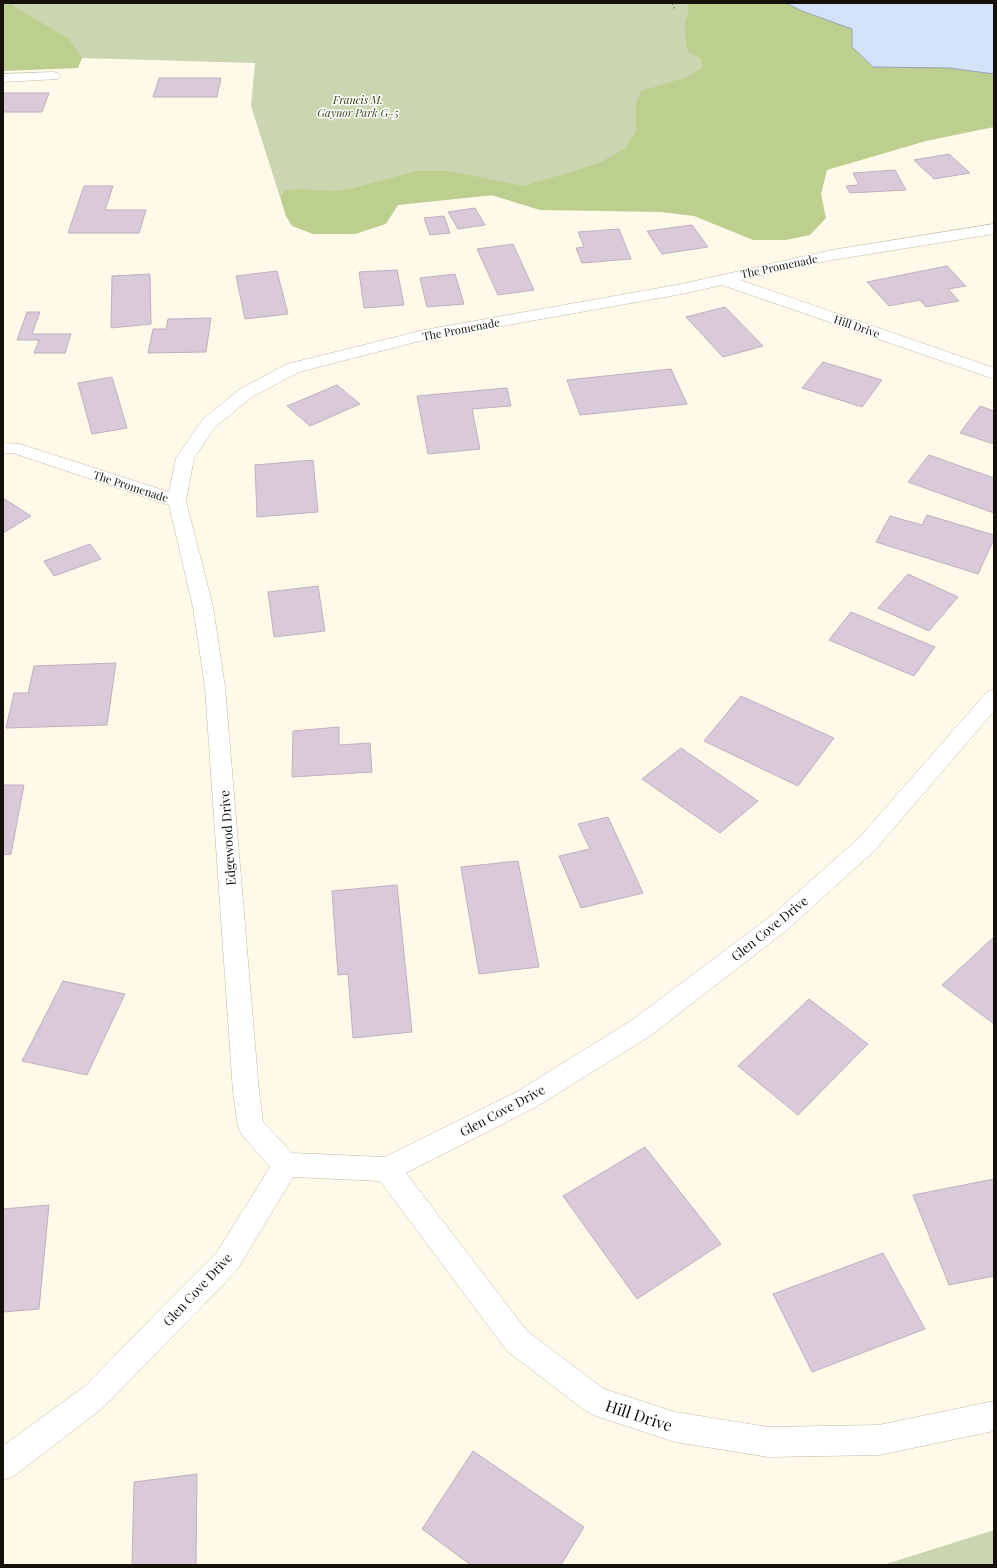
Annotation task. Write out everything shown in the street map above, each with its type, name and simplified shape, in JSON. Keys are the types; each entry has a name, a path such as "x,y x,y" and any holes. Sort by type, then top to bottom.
{"street":[{"path":"3,78 53,76"},
{"name":"The Promenade","path":"3,448 14,448 177,501 185,458 209,423 246,393 293,368 424,335 682,289 832,255 994,229"},
{"name":"Hill Drive","path":"721,279 994,374"},
{"name":"Edgewood Drive","path":"177,501 204,607 216,687 246,1092 251,1127 286,1165"},
{"name":"Glen Cove Drive","path":"3,1465 95,1396 227,1261 286,1165 387,1169 528,1099 641,1028 778,923 867,844 994,697"},
{"name":"Hill Drive","path":"387,1169 517,1341 596,1402 675,1427 768,1442 879,1440 994,1416"}],"path":[{"path":"672,3 674,10"}],"green space":[{"name":"Francis M. Gaynor Park G-5","path":"3,3 695,3 763,168 286,216 251,106 255,63 82,58 3,62"},
{"path":"3,3 11,3 15,7 69,39 82,58 78,68 3,71"},
{"path":"686,3 786,3 802,11 852,29 949,68 994,74 994,127 926,141 827,170 821,194 826,218 810,235 786,240 753,240 694,216 661,212 540,210 491,195 398,205 386,224 355,234 313,234 292,226 286,216 281,198 284,191 298,189 332,191 354,188 417,171 449,171 523,186 599,163 626,148 636,131 636,104 641,91 687,77 703,67 701,59 689,52 686,45 685,22 689,10"},
{"path":"994,1530 994,1565 883,1565"}],"water":[{"path":"786,3 994,3 994,74 949,68 873,67 852,47 852,29 802,11"}],"building":[{"path":"159,78 221,78 217,97 153,97"},
{"path":"3,93 49,93 42,112 3,112"},
{"path":"949,154 970,173 934,179 914,160"},
{"path":"895,170 906,190 850,193 846,186 859,185 853,173"},
{"path":"84,186 113,186 105,210 146,210 139,233 68,233"},
{"path":"475,208 485,225 458,229 448,212"},
{"path":"444,216 450,233 430,235 424,218"},
{"path":"692,225 708,247 662,254 647,231"},
{"path":"619,229 631,259 582,263 576,248 584,247 578,232"},
{"path":"513,244 534,290 498,295 477,249"},
{"path":"947,266 966,286 948,289 959,301 926,307 920,300 889,306 867,282"},
{"path":"397,270 404,305 364,308 359,272"},
{"path":"277,271 288,314 245,319 236,276"},
{"path":"150,274 151,324 111,328 112,276"},
{"path":"455,274 464,304 427,307 420,278"},
{"path":"725,307 763,346 723,357 686,317"},
{"path":"27,312 40,312 32,334 71,334 65,353 34,353 39,340 17,340"},
{"path":"211,318 206,352 148,353 153,329 166,329 168,319"},
{"path":"823,362 882,380 862,407 802,388"},
{"path":"671,369 687,404 580,415 567,380"},
{"path":"112,377 127,428 92,434 78,383"},
{"path":"337,385 360,404 310,426 287,406"},
{"path":"507,388 511,406 472,409 480,449 428,454 417,396"},
{"path":"980,406 994,411 994,444 960,433"},
{"path":"929,455 994,478 994,513 908,482"},
{"path":"313,460 318,512 257,517 255,465"},
{"path":"3,498 31,516 3,533"},
{"path":"927,515 994,535 994,539 978,574 876,542 890,516 922,525"},
{"path":"90,544 101,559 54,576 44,561"},
{"path":"908,574 958,597 929,631 878,608"},
{"path":"318,586 325,631 274,637 268,592"},
{"path":"851,612 935,647 914,676 829,640"},
{"path":"116,663 107,725 6,728 14,693 28,693 34,666"},
{"path":"741,696 834,738 798,786 704,741"},
{"path":"339,727 339,745 370,743 372,772 292,777 293,731"},
{"path":"681,748 758,801 720,833 642,779"},
{"path":"3,785 24,785 11,854 3,855"},
{"path":"608,817 643,893 581,908 559,856 590,849 578,824"},
{"path":"518,861 539,967 479,974 461,867"},
{"path":"397,885 412,1032 353,1038 348,974 338,975 332,891"},
{"path":"994,937 994,1024 942,985"},
{"path":"63,981 125,994 87,1075 22,1061"},
{"path":"809,999 868,1044 798,1115 738,1066"},
{"path":"645,1147 721,1244 637,1299 563,1196"},
{"path":"994,1179 994,1276 949,1285 913,1195"},
{"path":"49,1205 39,1309 3,1312 3,1209"},
{"path":"883,1253 925,1329 812,1372 773,1294"},
{"path":"473,1451 584,1527 561,1565 471,1565 422,1529"},
{"path":"197,1474 196,1565 132,1565 134,1482"}]}
